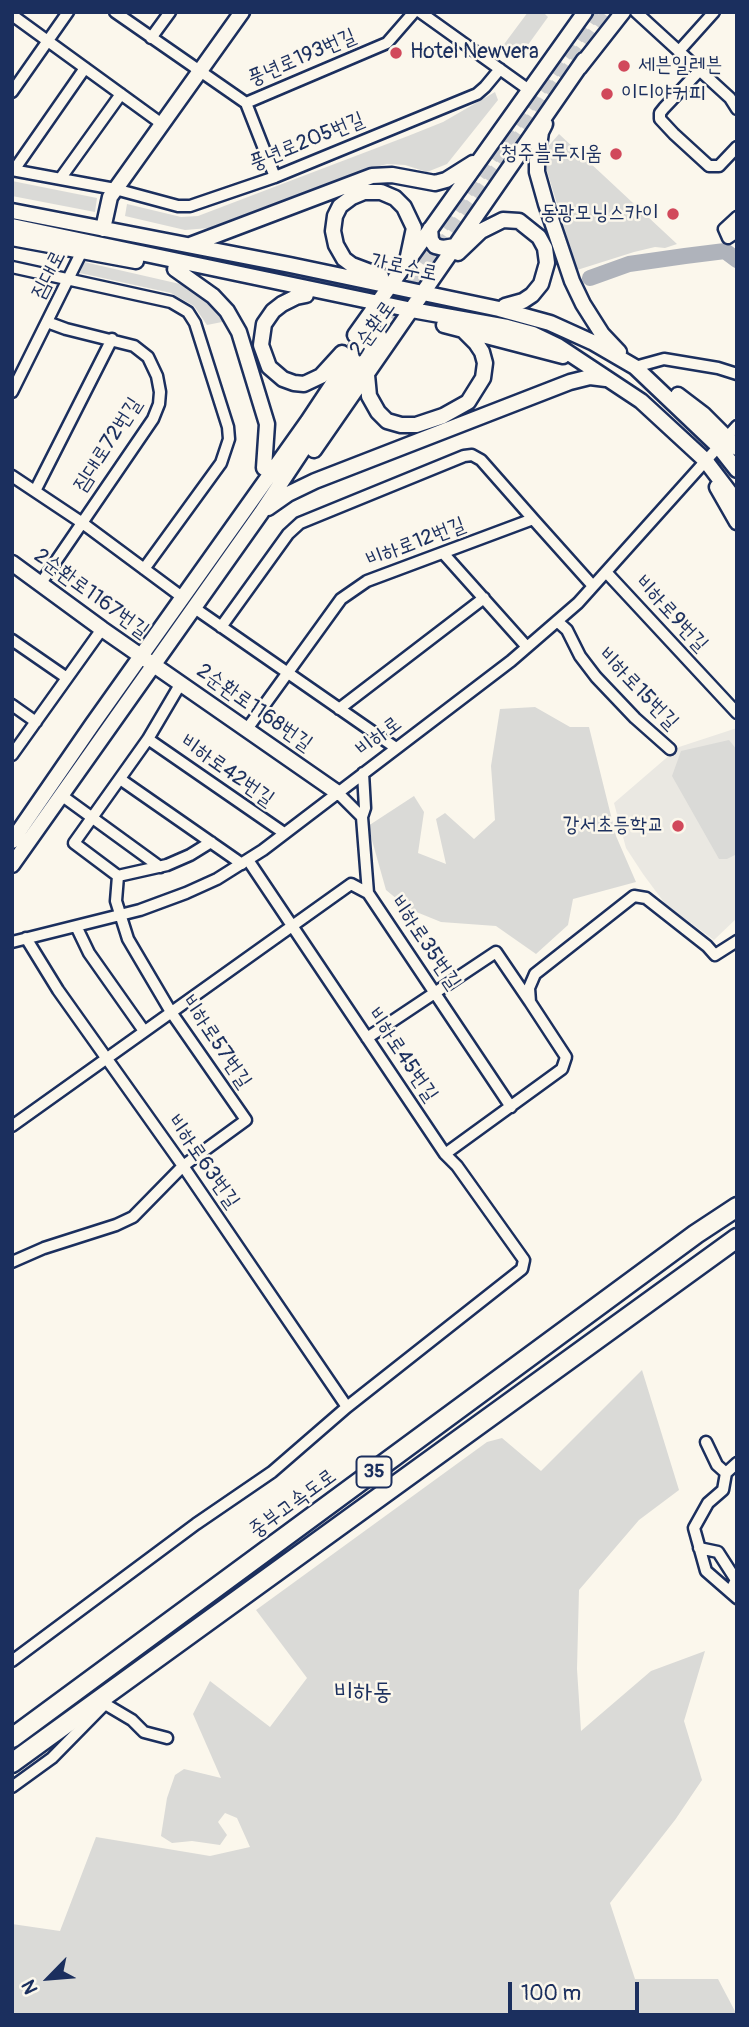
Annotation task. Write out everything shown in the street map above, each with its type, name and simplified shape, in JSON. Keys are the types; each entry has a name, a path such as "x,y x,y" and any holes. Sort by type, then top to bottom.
{"highway":[{"name":"중부고속도로","path":"12,1738 737,1207"},
{"name":"35","path":"12,1763 737,1238"}],"main road":[{"path":"103,229 110,197 115,189 242,12"},
{"name":"2순환로","path":"249,502 264,468 342,353 585,12"},
{"path":"623,12 584,60 541,132 537,172 572,281 583,304 602,334 635,367"},
{"name":"2순환로","path":"187,602 261,513 291,482 584,60"},
{"path":"188,246 366,178 386,174 435,183 449,178 480,158"},
{"path":"391,283 356,268 344,259 333,234 338,208 361,193 373,191 385,193 404,207 414,228 407,261"},
{"name":"가로수로","path":"12,211 342,276 427,287 550,323 592,342 635,367 672,400 729,439 737,470"},
{"path":"427,287 481,231 503,220 519,221 542,240 547,252 547,268 541,284 532,295 516,304 505,306"},
{"name":"가로수로","path":"12,226 338,294 375,306"},
{"path":"430,229 431,240 435,246 455,246"},
{"name":"가로수로","path":"12,238 410,314 523,331 558,346 594,368 658,416 705,460 737,502"},
{"path":"175,269 214,296 227,311 239,332 267,424 264,468"},
{"path":"342,276 371,274"},
{"path":"338,294 347,289 347,282 342,276"},
{"path":"427,287 548,316 572,325 678,396 729,439"},
{"path":"306,295 282,304 264,324 261,345 269,367 283,379 304,384 321,376 342,353"},
{"path":"410,314 555,353 594,368"},
{"path":"367,375 372,401 387,421 416,425 451,412 468,402 476,393 485,372 485,363 479,347 461,328"},
{"name":"2순환로","path":"12,841 187,602 249,502 374,332 261,513"},
{"path":"261,513 305,486 570,382 590,377 614,382"},
{"path":"658,416 670,409 672,400"},
{"name":"가로수로","path":"705,460 737,522"},
{"name":"2순환로1167번길","path":"12,563 146,659"},
{"name":"2순환로","path":"12,865 61,795 146,659"},
{"name":"2순환로1168번길","path":"146,659 338,793"}],"street":[{"path":"12,92 68,12"},
{"name":"풍년로193번길","path":"114,12 246,103 387,43 414,12"},
{"path":"151,38 170,12"},
{"path":"420,12 529,90"},
{"path":"636,12 700,70 733,94 737,109"},
{"path":"679,51 714,12"},
{"path":"12,15 162,124"},
{"path":"13,170 85,68"},
{"name":"풍년로205번길","path":"13,170 115,189 178,206 190,206 275,177 477,94 500,69"},
{"path":"700,70 664,108 660,119 709,166 719,166 737,147"},
{"path":"60,179 121,94"},
{"path":"246,103 275,177"},
{"name":"짐대로","path":"12,392 82,251"},
{"path":"12,267 171,302 188,312 195,323 228,427 229,439 221,463 144,569"},
{"name":"짐대로72번길","path":"41,583 153,419 159,404 157,376 148,357 134,346 47,322"},
{"path":"35,491 112,339"},
{"path":"635,367 664,359 737,374"},
{"name":"비하로","path":"12,942 119,915 186,893 245,862 338,793 557,621 606,572 705,460 729,439"},
{"path":"221,627 288,534 300,523 472,455 481,460 593,586"},
{"path":"12,475 81,522 221,627 396,748"},
{"name":"비하로12번길","path":"247,729 341,599 367,581 533,519"},
{"path":"443,553 527,647"},
{"name":"비하로9번길","path":"606,572 737,713"},
{"path":"339,709 484,598"},
{"name":"비하로15번길","path":"557,621 567,630 580,656 596,677 635,719 670,750"},
{"path":"12,755 102,629"},
{"path":"12,640 67,678"},
{"path":"181,683 148,739 74,843 118,876 160,867 190,855 211,842"},
{"path":"12,705 36,722"},
{"name":"비하로42번길","path":"148,739 284,833"},
{"name":"비하로35번길","path":"363,773 365,808 362,817 368,893 511,1107"},
{"path":"120,779 211,842 245,862"},
{"path":"338,793 362,817"},
{"path":"61,795 160,867"},
{"name":"비하로45번길","path":"245,862 445,1154 457,1166 524,1261 522,1269 347,1407"},
{"path":"118,876 116,901 119,915"},
{"path":"12,1126 351,884 368,893"},
{"path":"530,1002 529,988 535,974 634,896 646,898 715,955 737,941"},
{"name":"비하로57번길","path":"119,915 128,939 171,1012 246,1120 183,1166"},
{"path":"76,926 89,953 144,1031"},
{"name":"비하로63번길","path":"26,938 58,990 183,1166 347,1407"},
{"path":"367,1038 496,952 530,1002 566,1057 562,1069 445,1154"},
{"path":"12,1262 133,1217 183,1166"},
{"path":"12,1661 196,1524 272,1472 347,1407"},
{"path":"706,1442 717,1465 726,1473"},
{"path":"734,1595 706,1572 694,1528 708,1503 723,1489 726,1473 737,1463"},
{"path":"699,1548 718,1552 736,1580 734,1595"},
{"path":"12,1787 52,1758 105,1704 132,1720 144,1732 167,1738"}],"shaded area":[{"path":"528,12 546,12 548,17 525,49 510,52 502,47"},
{"path":"495,92 498,100 447,164 427,172 405,165 387,164 352,174 209,228 185,230 125,216 127,204 181,217 198,216 443,122"},
{"path":"559,134 677,244 634,252 577,270 547,171 544,151"},
{"path":"12,181 97,198 95,212 12,196"},
{"path":"84,262 180,284 203,294 227,321 207,325 194,306 171,293 80,273"},
{"path":"535,707 570,727 589,727 616,836 636,882 573,899 568,925 536,954 496,926 441,922 409,909 386,890 368,826 414,796 424,812 418,853 446,864 436,819 445,813 474,839 495,820 491,766 500,709"},
{"name":"강서초등학교","path":"737,728 737,918 714,940 666,905 643,874 626,848 614,803 679,747"},
{"path":"729,740 737,750 737,854 727,859 719,859 672,776 681,751"},
{"path":"642,1370 679,1490 639,1520 579,1590 577,1669 581,1731 651,1671 705,1651 684,1721 702,1780 675,1820 610,1903 635,1979 718,1979 737,2015 12,2015 12,1924 60,1931 96,1837 210,1856 250,1847 237,1818 225,1813 218,1822 227,1835 220,1845 192,1841 172,1843 161,1836 167,1798 175,1775 184,1769 221,1778 193,1714 210,1681 270,1727 307,1678 256,1610 487,1442 502,1438 541,1471"}],"waterway":[{"path":"590,278 629,264 725,251 737,260"}],"tunnel":[{"path":"369,329 595,12"},
{"path":"379,335 609,12"}],"place":[{"name":"Hotel Newvera","path":"396,53"},
{"name":"세븐일레븐","path":"624,66"},
{"name":"이디야커피","path":"607,94"},
{"name":"청주블루지움","path":"616,154"},
{"name":"동광모닝스카이","path":"673,214"},
{"name":"강서초등학교","path":"678,826"}],"district":[{"name":"비하동","path":"363,1693"}]}
